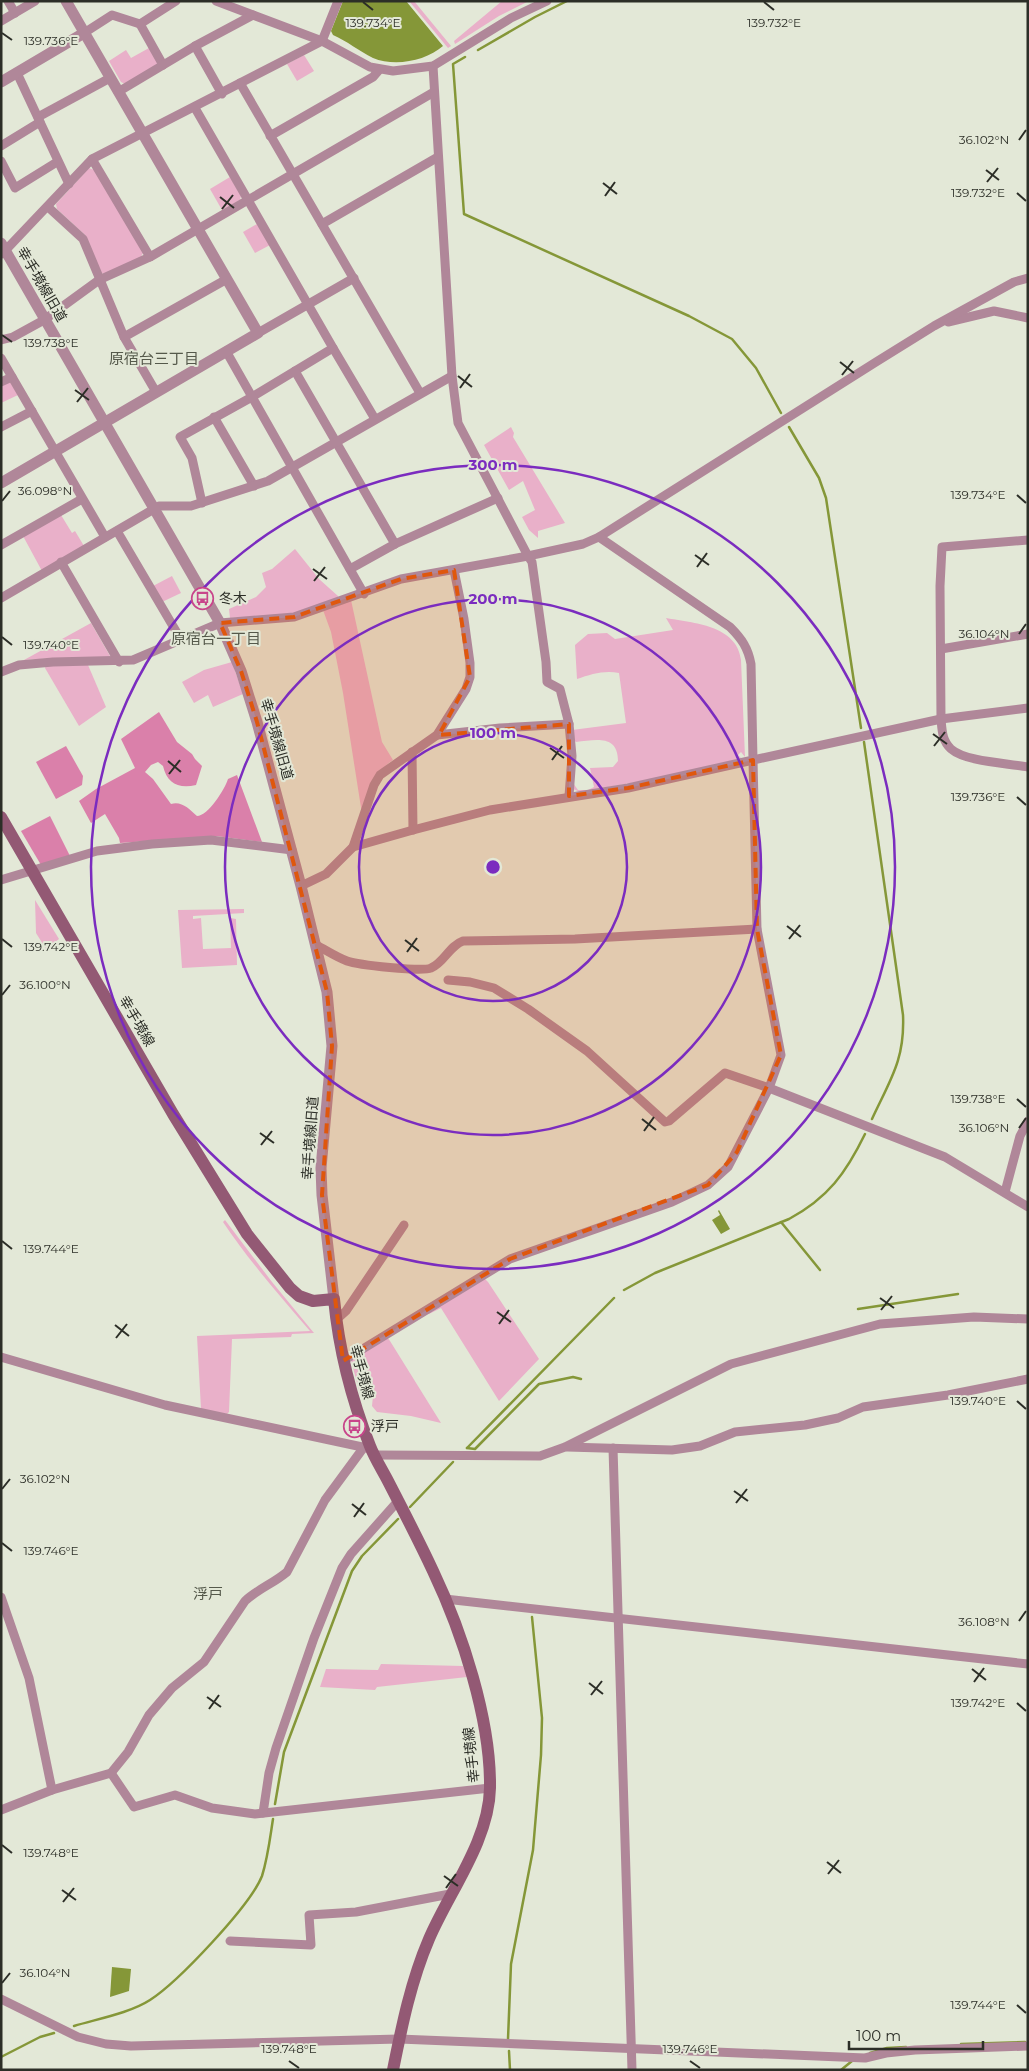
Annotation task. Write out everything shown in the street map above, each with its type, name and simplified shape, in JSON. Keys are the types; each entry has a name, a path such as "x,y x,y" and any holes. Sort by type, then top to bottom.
{"main road":[{"name":"幸手境線","path":"1,817 178,1122 247,1234 290,1288 299,1296 313,1301 334,1300 342,1362 370,1450 434,1572 474,1684 485,1733 490,1788 488,1805 482,1830 421,1958 399,2039 393,2070"}],"street":[{"path":"8,1 15,13"},
{"path":"1,21 35,1"},
{"path":"66,1 258,333"},
{"path":"140,24 176,1"},
{"path":"216,1 322,42 379,70 404,71 433,66 511,18 547,1"},
{"path":"3,249 48,207 92,159 322,42 338,1"},
{"path":"1,82 112,15 140,24 163,65"},
{"path":"118,92 195,46 253,15"},
{"path":"195,46 222,94"},
{"path":"433,66 452,376 458,424 532,562 541,620 547,682 560,689 569,724 572,756 569,796"},
{"path":"270,136 373,77 379,70"},
{"path":"17,73 57,162 69,184"},
{"path":"1,146 39,120 110,78"},
{"path":"240,83 420,393"},
{"path":"1,340 14,337 44,320 99,280 150,258 434,92"},
{"path":"195,108 375,420"},
{"path":"322,224 438,157"},
{"path":"92,159 150,258"},
{"path":"1,161 15,188 57,162"},
{"path":"48,207 82,238 124,337 156,392"},
{"name":"幸手境線旧道","path":"3,249 220,623 241,671 292,850 327,992 332,1046 321,1168 322,1195 334,1300"},
{"path":"1,483 354,278"},
{"path":"1,672 19,665 53,662 119,662 133,660 146,656 180,638 220,623 294,617 401,580 583,544 600,537 934,326 1014,282 1028,278"},
{"path":"124,337 227,279"},
{"path":"934,326 987,312 1000,312 1028,318"},
{"path":"202,503 192,458 180,437 252,397 333,348"},
{"path":"226,351 364,594"},
{"path":"1,358 105,537"},
{"path":"295,371 396,544"},
{"path":"1,598 159,506 191,506 268,481 452,376"},
{"path":"1,382 12,377"},
{"path":"1,427 32,411"},
{"path":"214,417 254,486"},
{"path":"350,569 396,544 498,498"},
{"path":"1,545 82,499"},
{"path":"117,531 180,638"},
{"path":"342,1362 510,1259 672,1202 708,1186 728,1167 769,1088 781,1054 756,929 751,664 748,649 741,638 730,627 600,537"},
{"path":"1028,540 942,547 941,649 941,719 942,732 946,743 965,757 1028,767"},
{"path":"61,562 119,662"},
{"path":"301,886 326,874 353,846 380,775 437,735 466,689 470,678 470,663 454,570"},
{"path":"941,649 1028,634"},
{"path":"353,846 490,810 628,788 941,719 1028,708"},
{"path":"437,735 500,728 569,724"},
{"path":"412,752 413,830"},
{"path":"1,880 97,850 152,844 211,840 292,850"},
{"path":"316,945 357,964 425,969 437,964 457,944 463,942 575,939 756,929"},
{"path":"448,980 470,982 494,988 528,1009 587,1051 665,1122 725,1074 769,1088 945,1157 1028,1206"},
{"path":"1005,1192 1020,1136 1028,1121"},
{"path":"336,1320 346,1311 404,1225"},
{"path":"1,1357 165,1405 370,1450 540,1456 565,1447 731,1364 741,1361 777,1353 880,1324 974,1317 1028,1318"},
{"path":"565,1447 672,1450 700,1446 735,1432 805,1425 838,1418 864,1407 948,1395 1028,1378"},
{"path":"613,1448 632,2070"},
{"path":"1,1810 52,1790 111,1774 128,1752 149,1715 172,1688 204,1662 245,1601 287,1572 325,1500 370,1450"},
{"path":"263,1813 269,1773 276,1748 314,1638 343,1566 350,1554 398,1501"},
{"path":"1,1597 29,1678 52,1790"},
{"path":"445,1599 1028,1664"},
{"path":"111,1774 134,1807 175,1795 212,1808 255,1814 490,1788"},
{"path":"230,1941 311,1945 309,1915 356,1912 450,1894"},
{"path":"1,1999 78,2036 106,2044 131,2046 399,2039 865,2058 886,2053 915,2050 1028,2046"}],"highlighted area":[{"path":"454,570 470,677 439,735 569,724 569,796 628,788 753,760 757,929 781,1055 737,1152 708,1185 510,1259 343,1361 322,1195 332,1046 327,992 257,722 241,671 220,623 294,617 401,579"}],"shaded area":[{"path":"343,1 406,1 443,46 428,55 410,61 391,62 373,58 333,35 331,31"},
{"path":"409,1 414,1 451,46 448,48"},
{"path":"502,1 529,1 499,16 455,44 454,41"},
{"path":"149,48 158,62 157,65 125,84 121,82 109,61 126,50 131,58"},
{"path":"304,55 314,71 297,81 287,64"},
{"path":"89,168 97,171 144,251 140,259 107,275 101,273 85,235 57,209 56,204"},
{"path":"230,177 241,196 240,200 222,210 210,189"},
{"path":"257,224 270,245 255,253 243,232"},
{"path":"7,381 11,383 18,395 1,403 1,384"},
{"path":"511,427 514,433 513,437 565,523 538,531 538,538 529,530 522,517 535,510 523,481 509,490 484,445"},
{"path":"61,515 72,533 75,531 84,546 42,571 23,536"},
{"path":"295,549 319,579 338,598 294,614 230,618 229,609 256,597 266,587 262,573 272,569"},
{"path":"172,576 181,593 162,602 153,586"},
{"path":"351,600 382,742 393,760 376,777 369,791 362,814 343,693 331,632 323,610"},
{"path":"666,618 701,624 712,628 731,639 738,648 741,660 745,757 741,752 738,755 743,760 693,772 580,792 573,789 573,783 578,790 588,790 594,787 590,768 613,767 618,761 617,752 610,743 598,740 576,742 572,730 626,723 619,673 598,673 577,679 575,645 588,634 607,633 615,639 673,630"},
{"path":"91,623 110,656 109,659 55,658 24,660"},
{"path":"232,662 243,694 213,707 208,695 194,703 182,682 204,670"},
{"path":"46,665 88,665 106,707 79,726 45,668"},
{"path":"159,712 177,742 192,754 202,766 196,785 190,786 179,785 170,781 163,766 158,762 151,765 145,772 153,779 171,804 182,805 197,816 206,812 211,807 228,779 237,775 262,842 216,836 120,843 105,814 91,823 79,801 96,789 135,768 121,739"},
{"path":"66,746 83,776 82,785 56,799 36,762"},
{"path":"50,816 70,856 41,865 21,831"},
{"path":"35,900 59,939 46,949 36,933"},
{"path":"244,909 244,913 193,916 193,919 201,918 203,949 231,948 230,918 236,919 237,965 182,968 178,910"},
{"path":"719,1210 730,1229 721,1234 712,1220 720,1215"},
{"path":"225,1220 314,1333 292,1334 291,1337 232,1339 229,1412 227,1414 201,1409 197,1336 310,1331 243,1251 223,1222"},
{"path":"484,1278 539,1359 499,1401 441,1308 429,1314 427,1313"},
{"path":"387,1337 441,1423 411,1416 377,1412 372,1406 373,1396 360,1394 351,1360"},
{"path":"381,1664 463,1666 467,1677 377,1687 375,1690 320,1687 326,1669 378,1670"},
{"path":"112,1967 131,1969 129,1991 110,1997"}],"waterway":[{"path":"478,50 567,1"},
{"path":"465,57 453,64 464,214 689,316 732,339 756,368 781,413"},
{"path":"789,427 819,478 826,498 861,728"},
{"path":"864,742 903,1015 902,1045 899,1057 872,1119"},
{"path":"624,1290 655,1273 789,1219 803,1211 825,1193 843,1172 865,1134"},
{"path":"781,1222 820,1270"},
{"path":"858,1309 958,1294"},
{"path":"467,1448 614,1298"},
{"path":"467,1448 475,1449 539,1384 573,1377 581,1379"},
{"path":"410,1507 453,1462"},
{"path":"275,1804 284,1752 352,1571 362,1556 398,1519"},
{"path":"508,2039 511,1964 533,1850 541,1755 542,1718 532,1617"},
{"path":"74,2026 142,2005 162,1991 195,1961 229,1924 255,1889 264,1869 273,1819"},
{"path":"1,2057 40,2037 54,2033"},
{"path":"961,2044 1025,2042"},
{"path":"870,2053 887,2048 906,2047"},
{"path":"509,2051 510,2070"},
{"path":"841,2070 852,2061"}],"place":[{"name":"冬木","path":"203,598"},
{"name":"浮戸","path":"355,1426"}],"district":[{"name":"原宿台三丁目","path":"154,358"},
{"name":"原宿台一丁目","path":"216,638"},
{"name":"浮戸","path":"208,1593"}]}
